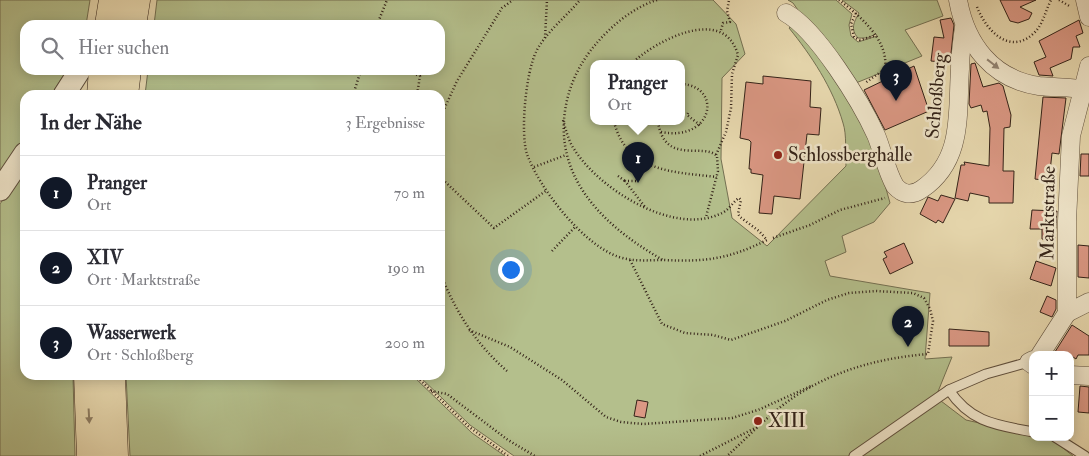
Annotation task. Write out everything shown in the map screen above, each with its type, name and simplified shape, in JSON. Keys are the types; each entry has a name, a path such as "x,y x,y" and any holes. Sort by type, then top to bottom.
{"highway":[{"path":"110,20 113,0"},
{"path":"132,20 134,0"},
{"path":"101,90 103,75"},
{"path":"125,90 126,75"},
{"path":"88,380 91,456"},
{"path":"111,380 114,456"}],"street":[{"path":"118,20 134,0"},
{"path":"958,0 964,27 979,52 1012,77 1034,85 1087,90"},
{"path":"786,13 799,20 811,32 869,120 892,182 900,191"},
{"name":"Schloßberg","path":"900,191 911,193 924,187 938,174 952,151 959,125 960,70 964,27"},
{"name":"Marktstraße","path":"1067,313 1071,136 1076,112 1087,90 1089,66"},
{"path":"67,90 77,75"},
{"path":"0,190 20,160"},
{"path":"1041,351 1067,313 1089,302"},
{"path":"1074,375 1089,376"}],"lane":[{"path":"854,456 949,390 986,374 1029,362"},
{"path":"949,390 957,403 974,416 990,423 1029,431"},
{"path":"1061,441 1085,456"}],"path":[{"path":"379,20 387,0"},
{"path":"445,107 457,81 502,8 513,0"},
{"path":"545,40 547,0"},
{"path":"563,120 574,148 590,169 615,190 646,208 682,219 706,217 722,213 740,198 740,217 767,240 748,249 718,259 692,262 630,260 618,257 603,249 576,226 547,190 534,168 525,145 524,109 530,73 536,52 580,0"},
{"path":"657,0 629,14 592,48 572,84 563,120 566,155 571,171 588,198 621,232 664,260"},
{"path":"721,30 721,24 730,22 727,11 729,0"},
{"path":"840,0 856,13 875,36 884,54 885,69 850,91"},
{"path":"975,0 981,17 990,32 1005,40 1019,40 1032,34 1040,25 1051,0"},
{"path":"1059,0 1085,9"},
{"path":"856,13 851,24 854,38 860,40 875,36"},
{"path":"636,60 652,47 673,36 692,31 721,30 729,37 738,55 731,78 731,108 722,143 716,154 719,166 706,217"},
{"path":"355,90 359,75"},
{"path":"417,75 420,76 418,90"},
{"path":"660,132 690,130 700,125 707,113 706,102 694,87 685,85"},
{"path":"688,113 687,115 700,125"},
{"path":"615,125 624,148 639,160 684,174 717,177"},
{"path":"659,125 660,132 674,148 716,154"},
{"path":"534,168 566,155"},
{"path":"618,176 646,208"},
{"path":"445,182 494,228 547,190"},
{"path":"625,182 636,182"},
{"path":"773,238 803,228 840,210 885,198 900,191"},
{"path":"552,251 576,226"},
{"path":"630,260 662,324 685,333 713,335 727,340 739,338 785,321 827,300 849,293 876,291 919,295 927,301 932,321 928,354 876,361 838,373 814,385 796,395 727,456"},
{"path":"445,285 454,307 468,330 491,357 507,370"},
{"path":"468,330 510,347 562,380 606,417 621,422 643,424 732,418 758,410 801,388 814,385"},
{"path":"420,380 468,426 508,456"},
{"path":"431,391 447,394 508,440 535,456"},
{"path":"700,456 761,425"}],"green space":[{"path":"0,0 90,0 87,20 20,20 20,75 64,75 54,90 20,90 20,145 0,177"},
{"path":"157,0 713,0 736,24 745,54 722,78 721,159 732,218 767,246 846,166 845,133 839,110 820,72 789,28 795,23 832,71 875,149 890,203 874,222 842,236 846,252 825,261 830,276 930,293 925,359 952,357 937,394 849,456 514,456 470,425 423,380 445,380 445,90 146,90 147,75 445,75 445,20 155,20"},
{"path":"788,0 836,0 852,14 849,25 851,36 858,42 877,36 876,34 867,38 858,38 853,29 854,22 859,13 842,0 937,0 943,16 905,30 922,56 851,85 793,3"},
{"path":"20,174 20,380 73,380 75,456 0,456 0,204"},
{"path":"126,380 417,380 472,433 505,456 130,456"},
{"path":"941,401 966,420 1029,434 1029,441 1054,441 1073,456 860,456"}],"building":[{"path":"1000,0 1036,0 1020,7 1032,13 1029,19 1018,23 1010,21"},
{"path":"951,18 954,25 950,63 931,61 934,37 944,38 940,20"},
{"path":"1079,20 1083,33 1076,36 1080,47 1073,47 1071,59 1050,68 1053,76 1039,75 1034,62 1046,57 1039,41"},
{"path":"975,63 983,87 999,83 1003,86 1011,115 1010,127 1004,128 1003,171 1014,171 1013,203 989,203 989,197 970,193 968,201 955,198 961,165 965,165 964,162 989,166 990,128 987,111 983,112 981,105 971,108 969,104 971,64"},
{"path":"914,66 929,111 885,130 864,90"},
{"name":"Schlossberghalle","path":"763,76 811,81 810,107 821,108 819,135 807,134 800,199 774,196 772,214 759,213 763,175 751,173 751,169 749,169 751,142 740,138 746,82 763,84"},
{"path":"1043,97 1066,98 1059,154 1052,153 1049,181 1035,179"},
{"path":"1081,154 1089,154 1089,176 1080,176"},
{"path":"941,195 955,199 943,223 938,220 936,223 920,214 928,197 938,201"},
{"path":"1032,210 1057,211 1055,240 1042,239 1042,229 1030,229"},
{"path":"904,243 913,263 890,274 883,259 887,257 884,252"},
{"path":"1078,245 1089,246 1089,278 1078,277"},
{"path":"1036,261 1056,268 1051,286 1030,279"},
{"path":"1047,296 1056,300 1056,309 1052,317 1040,312"},
{"path":"1072,325 1089,336 1089,355 1078,355 1076,359 1074,358 1074,351 1056,351"},
{"path":"949,329 989,332 989,346 949,346"},
{"path":"1080,386 1089,387 1089,413 1078,412"},
{"path":"637,400 648,402 645,418 634,416"}],"place":[{"name":"Wasserwerk","path":"896,101"},
{"name":"Schlossberghalle","path":"778,155"},
{"name":"Pranger","path":"638,183"},
{"name":"XIV","path":"908,347"},
{"name":"XIII","path":"758,421"}]}
